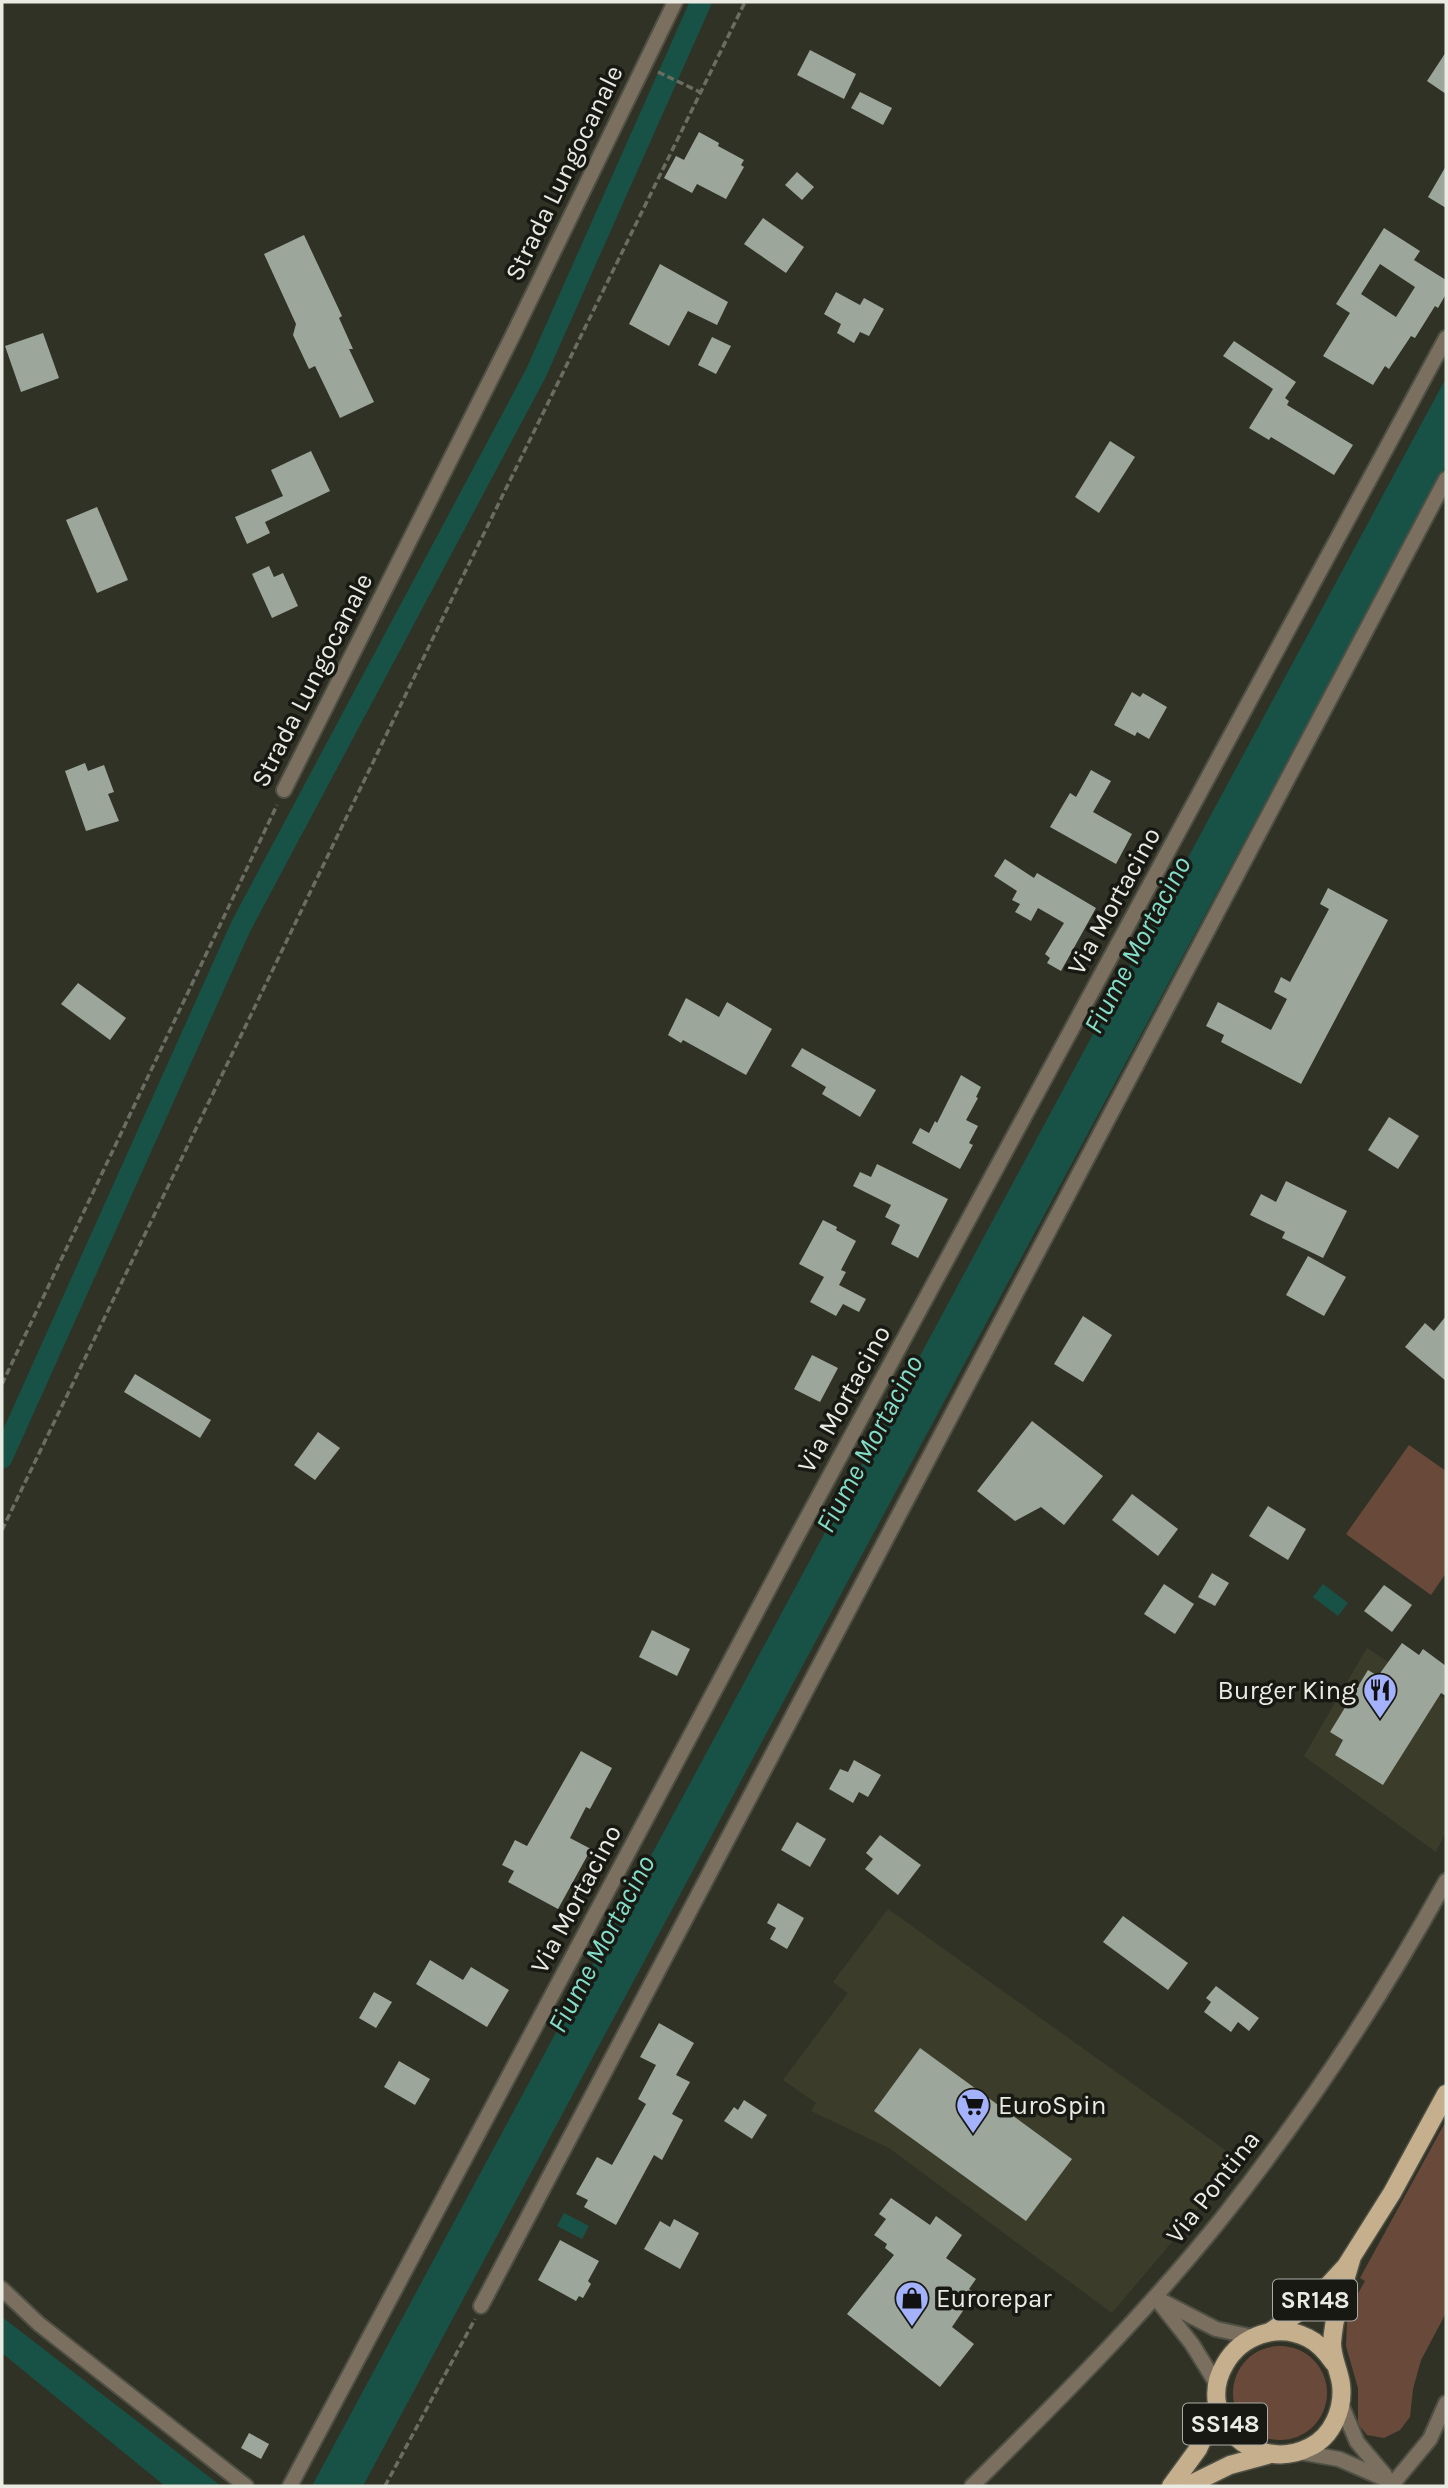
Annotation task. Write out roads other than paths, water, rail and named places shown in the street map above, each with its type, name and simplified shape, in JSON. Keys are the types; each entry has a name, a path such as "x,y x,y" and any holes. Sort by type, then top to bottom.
{"main road":[{"name":"SR148","path":"1261,2334 1313,2302 1351,2260 1396,2186 1446,2094"},
{"name":"SR148","path":"1334,2363 1334,2327 1351,2260"},
{"path":"1261,2334 1289,2332 1307,2337 1323,2348 1334,2363 1341,2383 1341,2404"},
{"name":"SS148","path":"1261,2334 1236,2349 1223,2366 1217,2386 1218,2406 1224,2423 1235,2437 1250,2448 1267,2455 1283,2456 1299,2452 1314,2445 1327,2434 1336,2420 1341,2404"},
{"path":"1171,2486 1198,2449 1218,2406"},
{"path":"1187,2486 1230,2465 1267,2455"}],"street":[{"name":"Strada Lungocanale","path":"284,790 511,339 675,2"},
{"name":"Via Mortacino","path":"290,2486 782,1563 1446,338"},
{"path":"481,2306 1446,479"},
{"name":"Via Pontina","path":"972,2486 1155,2297 1220,2220 1298,2117 1375,2002 1446,1881"},
{"path":"2,2289 39,2324 246,2486"},
{"path":"1155,2297 1216,2329 1261,2334"},
{"path":"1155,2297 1192,2344 1217,2386"},
{"path":"1392,2485 1430,2439 1446,2403"},
{"path":"1341,2404 1363,2451 1392,2485"},
{"path":"1299,2452 1339,2459 1392,2485"}],"water":[{"path":"1446,378 1446,465 363,2486 312,2486"},
{"path":"1323,1584 1348,1603 1338,1616 1313,1597"},
{"path":"564,2213 589,2226 582,2239 557,2226"},
{"path":"2,2317 221,2486 165,2486 2,2353"}],"waterway":[{"path":"2,1458 241,926 536,373 701,2"}],"place":[{"name":"Burger King","path":"1380,1720"},
{"name":"EuroSpin","path":"973,2135"},
{"name":"Eurorepar","path":"912,2328"}],"water label":[{"name":"Fiume Mortacino","path":"1137,945"},
{"name":"Fiume Mortacino","path":"869,1444"},
{"name":"Fiume Mortacino","path":"601,1944"}]}
